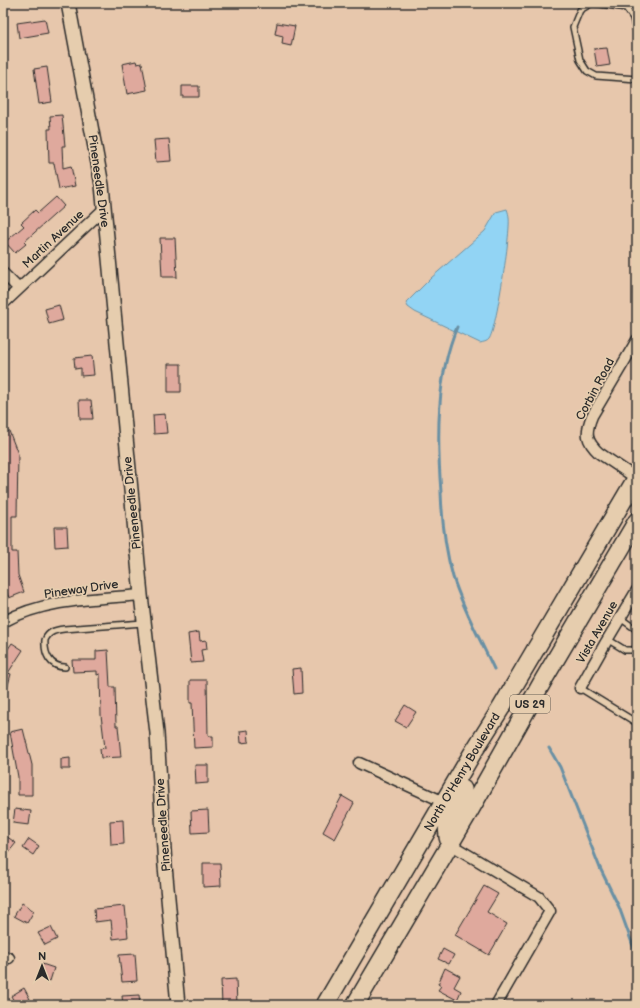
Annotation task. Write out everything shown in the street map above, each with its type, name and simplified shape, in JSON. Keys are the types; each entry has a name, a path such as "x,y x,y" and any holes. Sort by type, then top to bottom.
{"highway":[{"name":"North O'Henry Boulevard","path":"325,1005 472,754 501,708 637,478"},
{"path":"570,636 609,549 637,499"},
{"name":"North O'Henry Boulevard","path":"355,1005 637,521"},
{"path":"450,844 446,828 448,821 501,708"}],"street":[{"name":"Pineneedle Drive","path":"68,3 102,185 141,595 157,733 165,866 178,1005"},
{"name":"Martin Avenue","path":"3,304 104,209"},
{"path":"3,273 19,289"},
{"name":"Corbin Road","path":"637,340 592,416 587,430 587,437 594,449 602,456 637,478"},
{"name":"Vista Avenue","path":"580,688 637,590"},
{"name":"Pineway Drive","path":"3,622 40,608 82,600 141,595"},
{"path":"359,763 444,802"},
{"path":"450,844 539,897 550,911 496,1005"}],"lane":[{"path":"637,36 633,18 626,8 593,3 580,10 573,27 580,60 587,71 596,76 637,79"},
{"path":"620,618 637,630"},
{"path":"65,667 58,667 54,665 47,654 45,640 49,634 54,631 144,623"},
{"path":"607,640 625,650 634,650 637,645"},
{"path":"580,688 637,723"}],"water":[{"path":"507,209 509,227 505,260 499,301 492,332 488,340 480,343 415,312 408,307 406,303 431,278 485,231 496,212"}],"building":[{"path":"45,19 48,33 19,38 17,23"},
{"path":"277,23 295,26 291,46 282,44 283,36 275,34"},
{"path":"607,48 610,65 597,67 594,49"},
{"path":"136,61 137,64 142,63 147,90 127,94 122,64"},
{"path":"47,67 52,102 39,104 34,69"},
{"path":"182,86 199,86 199,97 182,97"},
{"path":"62,115 65,146 62,146 63,168 71,166 75,186 59,189 54,163 49,163 48,129 51,129 50,116"},
{"path":"169,139 171,161 156,162 154,140"},
{"path":"56,197 64,206 24,242 26,244 15,253 5,242 24,226 21,223 35,210 38,213"},
{"path":"160,238 175,238 177,277 162,277"},
{"path":"59,305 63,320 49,324 45,309"},
{"path":"92,356 94,375 81,376 81,368 75,369 74,358"},
{"path":"168,364 181,364 181,392 168,392"},
{"path":"79,400 91,400 93,419 80,419"},
{"path":"165,414 167,433 154,434 153,415"},
{"path":"9,431 18,454 17,516 12,516 12,552 17,552 18,575 24,592 9,598 3,584 3,433"},
{"path":"54,527 67,527 68,546 55,547"},
{"path":"199,632 200,641 206,640 207,649 201,650 203,662 191,663 188,634"},
{"path":"12,643 23,650 8,673 11,674 5,696 3,695 3,656"},
{"path":"108,650 110,687 115,687 116,726 118,726 121,757 101,758 100,749 105,748 101,715 100,674 97,675 97,671 73,672 72,660 96,660 96,651"},
{"path":"301,668 302,693 294,694 292,669"},
{"path":"190,680 207,680 208,736 213,736 213,747 194,748 192,703 190,703"},
{"path":"405,705 416,712 406,727 395,721"},
{"path":"23,729 32,765 32,795 18,795 18,777 10,732"},
{"path":"248,730 249,742 241,743 240,731"},
{"path":"70,758 70,769 61,769 61,759"},
{"path":"195,765 208,765 208,783 196,784"},
{"path":"342,796 354,803 335,839 323,832"},
{"path":"15,809 31,811 29,825 13,823"},
{"path":"208,810 209,832 192,833 191,811"},
{"path":"123,820 124,844 111,845 110,821"},
{"path":"3,834 16,843 3,859"},
{"path":"29,839 39,846 33,855 23,848"},
{"path":"203,863 220,863 221,886 203,887"},
{"path":"484,886 498,894 487,912 507,924 489,955 455,935"},
{"path":"22,903 34,911 27,923 14,916"},
{"path":"125,906 128,937 113,939 111,920 95,922 94,909"},
{"path":"51,927 57,939 45,945 38,933"},
{"path":"443,949 454,955 449,964 438,959"},
{"path":"135,954 137,981 122,982 119,955"},
{"path":"42,964 54,968 50,981 38,977"},
{"path":"445,968 460,976 454,987 461,991 457,1000 438,990 441,986 438,984"},
{"path":"236,979 237,1005 222,1005 221,980"},
{"path":"24,988 30,999 20,1005 16,1005 11,996"},
{"path":"139,995 140,1005 123,1005 122,996"}],"waterway":[{"path":"457,327 445,366 440,408 439,451 443,524 448,556 457,589 494,669"},
{"path":"549,748 560,767 600,868 619,907 637,957"}]}
